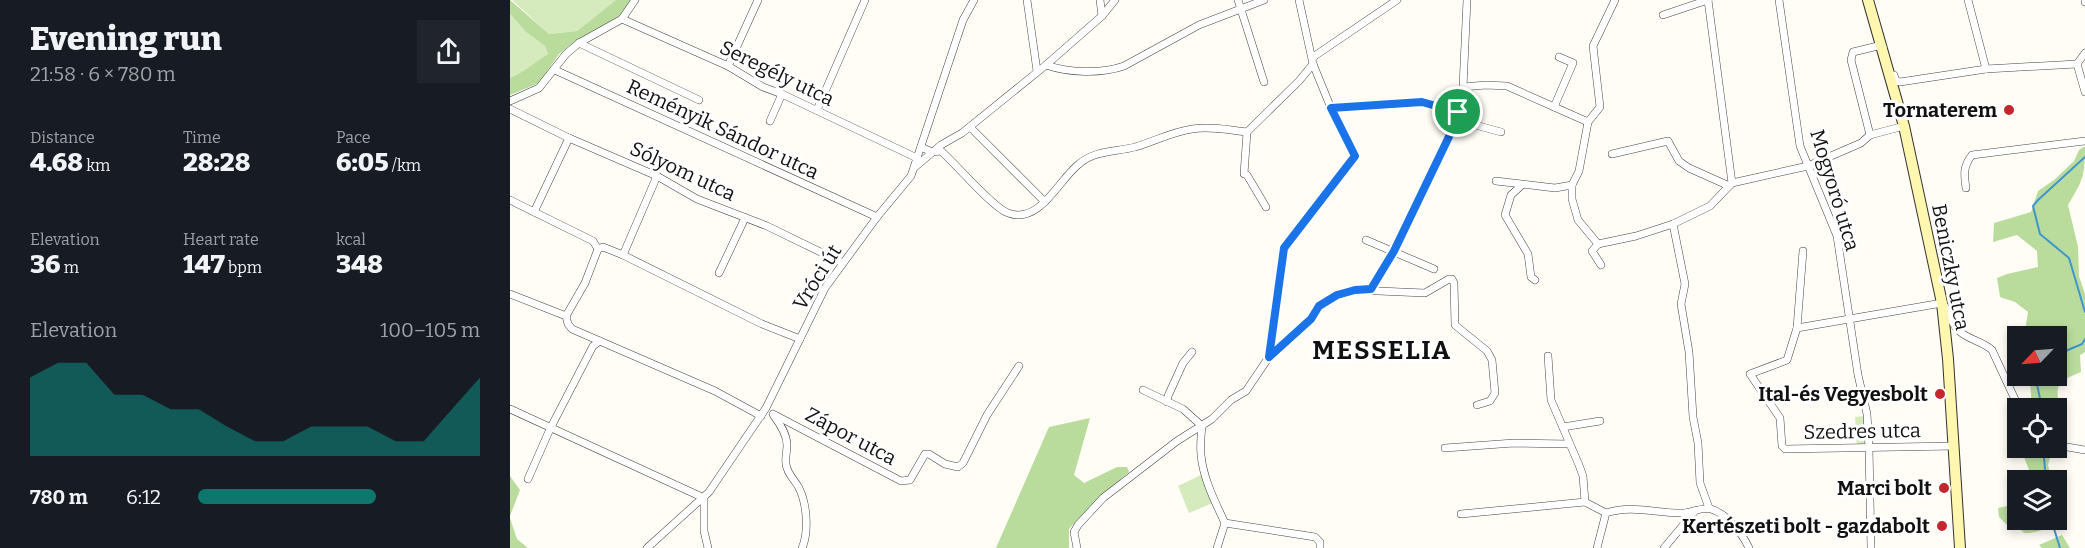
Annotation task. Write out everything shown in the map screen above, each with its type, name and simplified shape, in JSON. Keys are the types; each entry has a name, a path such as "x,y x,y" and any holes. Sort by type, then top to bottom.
{"main road":[{"name":"Beniczky utca","path":"1868,0 1904,126 1942,303 1948,359 1960,548"}],"street":[{"path":"510,101 540,88 566,54 579,43 622,19 635,0"},
{"path":"728,66 758,0"},
{"path":"816,110 865,0"},
{"name":"Vróci út","path":"647,548 704,498 766,408 825,288 877,217 911,176 963,20 974,0"},
{"path":"1027,0 1037,71"},
{"path":"1100,0 1102,16"},
{"path":"915,167 932,152 970,127 1046,65 1102,16 1115,0"},
{"path":"1238,0 1264,82"},
{"path":"1046,65 1101,72 1112,70 1124,66 1199,25 1264,0"},
{"path":"1269,357 1284,248 1355,157 1331,108 1313,61 1299,0"},
{"path":"1266,207 1247,175 1244,174 1247,132 1299,81 1313,61 1397,0"},
{"path":"1371,289 1394,251 1458,116 1463,87 1467,0"},
{"path":"1598,244 1578,220 1572,200 1572,185 1579,171 1588,122 1600,107 1593,46 1615,0"},
{"path":"1601,265 1592,251 1598,244 1636,236 1673,224 1710,206 1730,184 1708,0 1663,15"},
{"name":"Mogyoró utca","path":"1779,0 1800,146 1837,236 1858,375 1867,414 1871,548"},
{"path":"1968,0 1986,69"},
{"name":"Seregély utca","path":"622,19 728,66 764,87 917,158"},
{"path":"579,43 699,100"},
{"path":"1870,135 1851,60 1853,52 1882,45 1895,79 1899,82 1986,69 2077,64"},
{"path":"2077,64 2085,53"},
{"path":"1554,107 1573,63 1559,57"},
{"path":"2077,64 2085,92"},
{"name":"Reményik Sándor utca","path":"555,70 877,217"},
{"path":"1463,87 1507,86 1588,122"},
{"path":"770,121 783,94"},
{"path":"1331,108 1422,102 1501,132"},
{"name":"Sólyom utca","path":"510,109 569,138 657,176 697,199 745,218 843,263"},
{"path":"1612,154 1668,141 1679,161 1689,168 1730,184 1808,166 1861,143 1870,135 1904,126"},
{"path":"970,127 1045,202"},
{"path":"921,147 932,152 941,151 998,207 1009,214 1027,214 1045,202 1079,164 1096,154 1134,147 1195,128 1247,132"},
{"path":"534,212 569,138"},
{"path":"1966,188 1964,171 1972,155 2085,141"},
{"path":"623,255 657,176"},
{"path":"1496,181 1554,188 1572,185"},
{"path":"1522,184 1510,195 1505,215 1528,254 1532,277 1535,279"},
{"path":"510,201 593,241 598,249"},
{"path":"719,273 745,218"},
{"path":"1673,224 1685,284 1681,304 1689,352 1700,483 1709,508"},
{"path":"1366,240 1434,269"},
{"path":"598,249 603,247 623,255 762,324 800,339"},
{"path":"598,249 585,283 567,310 566,316 572,329 715,391 761,416"},
{"path":"1803,251 1797,328 1942,303 1948,310 1956,329 1992,350 2014,398"},
{"path":"1077,548 1074,532 1103,498 1177,441 1202,426 1246,390 1269,357 1311,319 1319,306 1337,295 1371,289 1425,293 1452,279 1456,328 1487,351 1492,360 1495,393 1490,401 1477,405"},
{"path":"510,294 566,316"},
{"name":"Szedres utca","path":"1797,328 1785,363 1750,374 1780,418 1782,446 1785,449 1954,446"},
{"path":"528,479 550,429 593,346 600,341"},
{"path":"1167,402 1183,363 1192,352"},
{"path":"1548,356 1551,400 1582,476 1585,502"},
{"name":"Zápor utca","path":"772,414 906,482 910,480 925,454 952,467 958,467 963,463 987,415 1019,366"},
{"path":"1143,390 1183,409 1202,426"},
{"path":"766,408 785,434 786,464 804,500 806,540 802,548"},
{"path":"510,410 704,498 704,531 708,548"},
{"path":"1563,427 1600,421"},
{"path":"1202,426 1200,452 1202,461 1216,504 1225,523 1217,548"},
{"path":"1445,448 1514,443 1569,444"},
{"path":"2067,447 2085,450"},
{"path":"1461,514 1585,502 1606,513 1620,508 1683,513 1709,508 1735,526 1749,548"},
{"path":"1665,548 1695,511"},
{"path":"1597,548 1606,513"},
{"path":"1225,523 1315,537 1320,542 1320,548"}],"green space":[{"path":"510,0 549,34 577,31 616,0 632,0 621,14 603,28 574,42 559,54 539,83 510,95 510,78 548,54 545,46 526,32 510,14"},
{"path":"512,0 616,0 577,31 549,34"},
{"path":"510,14 526,32 545,46 548,54 510,78"},
{"path":"2085,146 2082,177 2068,205 2078,247 2079,276 2085,294 2085,352 2080,355 2081,372 2067,378 2067,326 2026,326 2028,312 2015,302 2000,297 1997,278 2038,267 2037,251 2017,235 1993,242 1994,223 2031,212 2038,191 2074,161 2079,150"},
{"path":"2030,386 2059,386 2058,398 2031,398"},
{"path":"1865,416 1868,446 1857,446 1855,417"},
{"path":"1090,418 1074,475 1084,483 1117,467 1127,467 1129,472 1097,499 1069,529 1069,548 996,548 1049,427"},
{"path":"2024,458 2050,458 2049,470 2029,470"},
{"path":"1203,474 1213,503 1189,513 1178,486"},
{"path":"510,476 520,490 510,516"},
{"path":"2007,506 2007,525 1999,517 1998,508"},
{"path":"510,518 517,539 528,548 510,548"},
{"path":"2021,530 2042,530 2030,533 2024,533"},
{"path":"2062,535 2070,548 2042,548 2039,545"}],"waterway":[{"path":"2085,157 2033,206 2040,234 2069,258 2085,312"},
{"path":"2067,350 2082,344 2085,339"},
{"path":"2037,386 2040,398"},
{"path":"2044,458 2045,470"},
{"path":"2054,530 2060,548"}],"place":[{"name":"Tornaterem","path":"2009,110"},
{"name":"Ital-és Vegyesbolt","path":"1940,394"},
{"name":"Marci bolt","path":"1944,488"},
{"name":"Kertészeti bolt - gazdabolt","path":"1942,526"}],"district":[{"name":"MESSELIA","path":"1382,350"}],"route":[{"path":"1422,102 1458,112 1457,120 1394,251 1371,289 1337,295 1319,306 1311,319 1269,357 1284,248 1355,157 1331,108 1422,102"}]}
